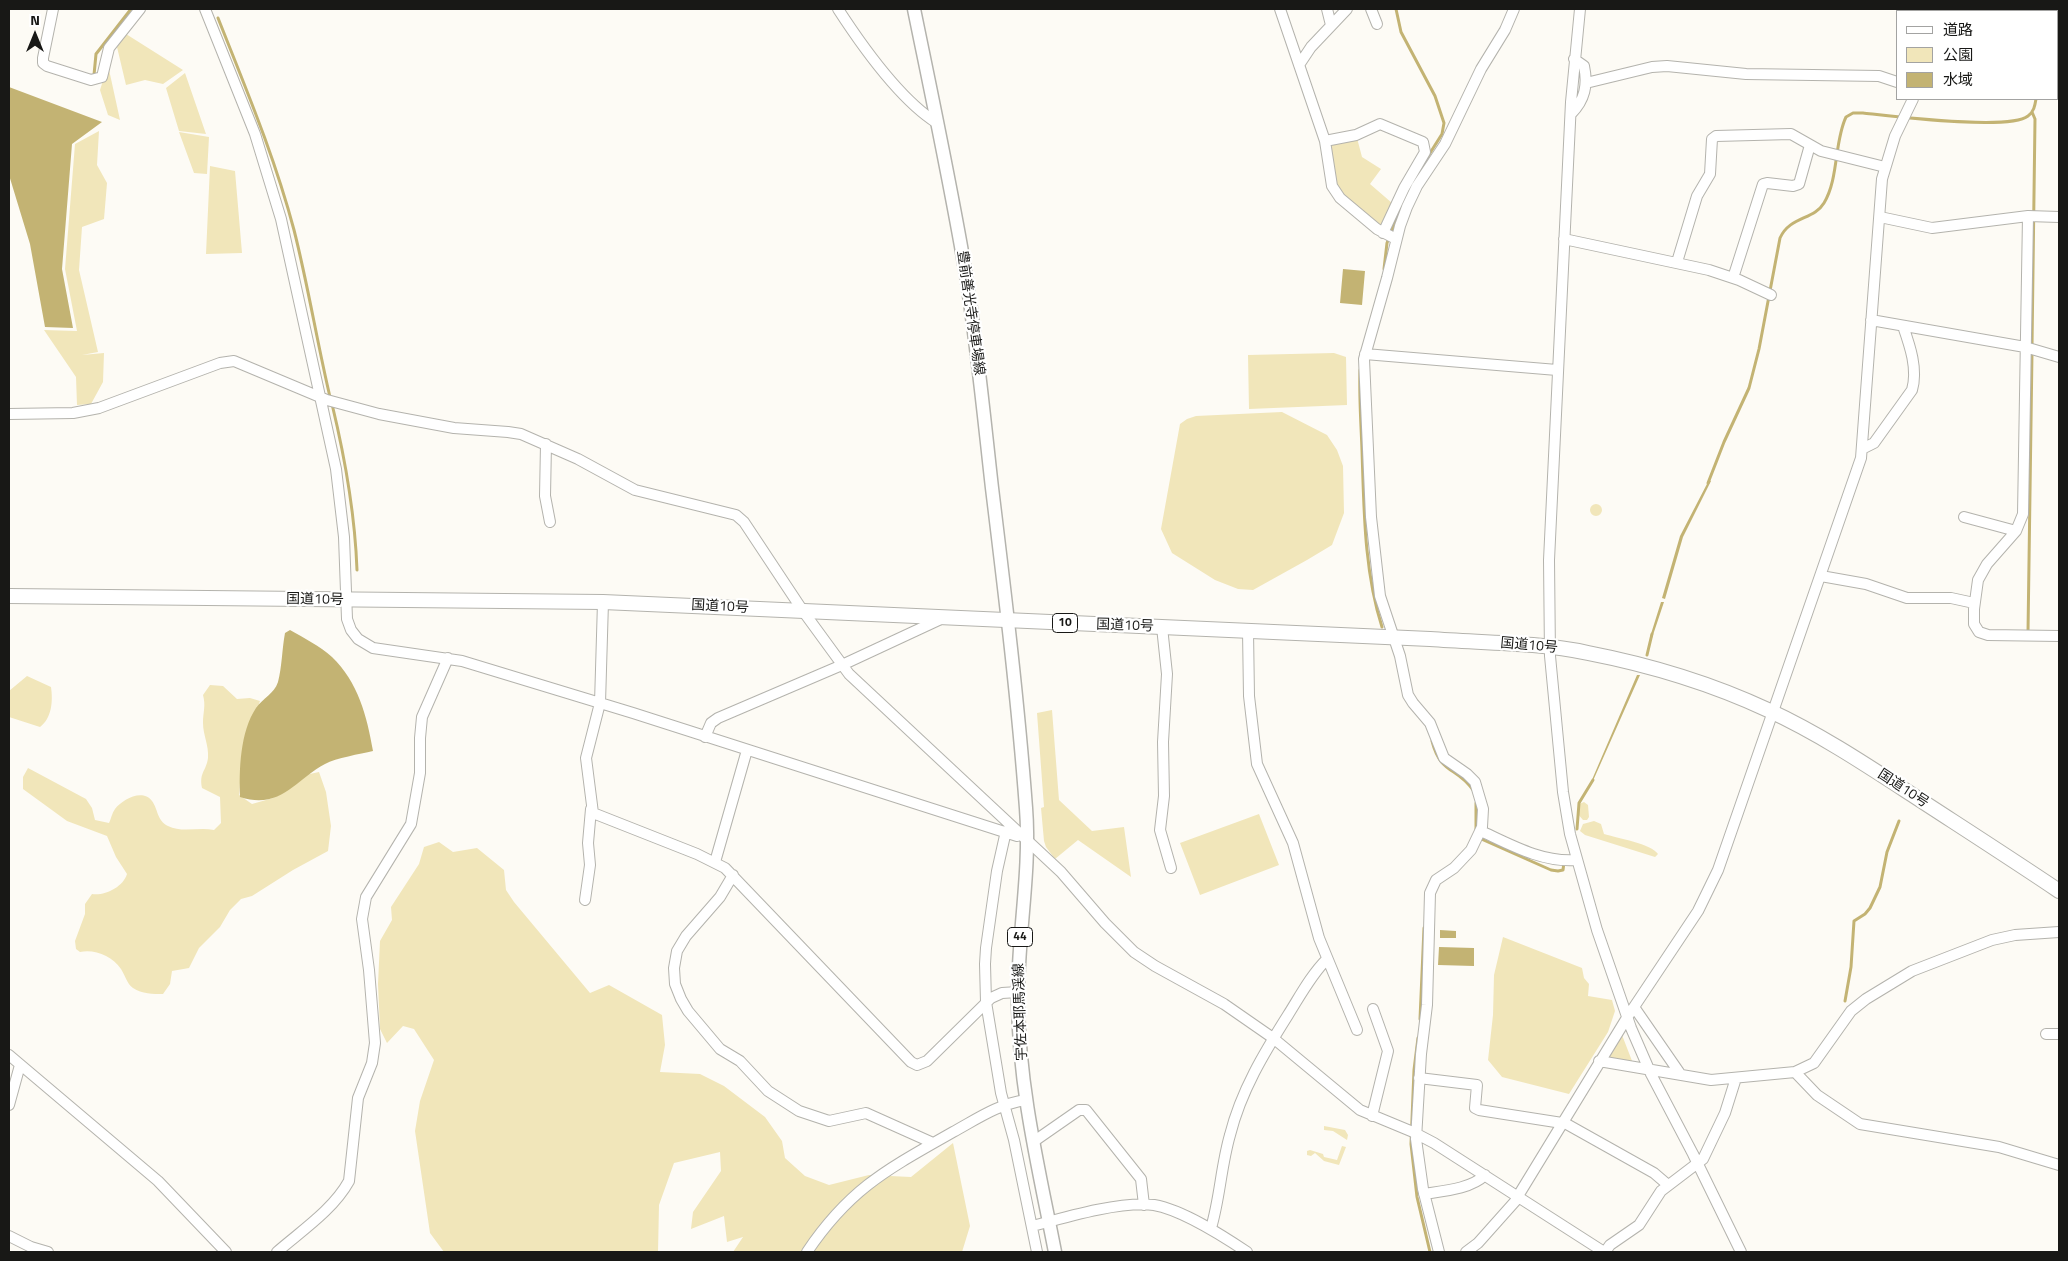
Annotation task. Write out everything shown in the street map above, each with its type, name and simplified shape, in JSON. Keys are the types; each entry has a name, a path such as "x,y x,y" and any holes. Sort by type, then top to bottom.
{"highway":[{"name":"国道10号","path":"9,596 346,601 603,602 1394,638 1549,647 1586,652 1663,670 1714,687 1773,712 1854,757 2059,891"}],"main road":[{"name":"豊前善光寺停車場線","path":"914,9 967,280 1008,620"},
{"name":"宇佐本耶馬渓線","path":"1008,620 1027,841 1018,992 1026,1100 1055,1252"}],"street":[{"path":"53,9 42,58 43,63 91,80 102,77 109,48 140,9"},
{"path":"205,9 255,134 274,197 327,399 340,496 347,619 351,630 358,639 367,646 448,658 600,703 1006,832 1027,841"},
{"path":"838,9 854,34 882,70 914,106 937,123"},
{"path":"1280,9 1325,141 1332,186 1335,192 1383,232 1396,240"},
{"path":"1327,9 1331,25"},
{"path":"1299,65 1331,25 1347,9"},
{"path":"1371,9 1376,24"},
{"path":"1439,1252 1424,1194 1412,1132 1427,1005 1431,889 1438,878 1464,859 1481,831 1483,816 1478,788 1471,778 1444,758 1430,723 1408,695 1404,670 1380,596 1376,574 1368,456 1365,354 1388,278 1396,240 1412,195 1445,144 1478,75 1505,30 1514,9"},
{"path":"1580,9 1574,59 1549,560 1549,647 1563,792 1577,860 1604,954 1627,1018 1649,1069 1741,1252"},
{"path":"1571,114 1582,101 1586,83 1584,66 1574,59"},
{"path":"1586,83 1667,66 1746,74 1879,76 1896,82"},
{"path":"1466,1252 1478,1244 1518,1196 1600,1061 1682,936 1709,890 1853,486 1862,449 1871,320 1885,167 1895,136 1913,100"},
{"path":"1325,141 1356,135 1380,124 1423,142 1425,152 1404,188 1383,232"},
{"path":"1677,262 1697,196 1711,170 1712,141 1714,137 1795,135 1821,150 1885,167"},
{"path":"1733,278 1763,184 1793,186 1799,184 1810,145"},
{"path":"1880,217 1932,228 2028,216 2059,217"},
{"path":"2028,216 2024,507 2022,521 2016,531 1983,569 1978,580 1974,603 1975,627 1983,634 2059,636"},
{"path":"1564,239 1677,262 1733,278 1771,295"},
{"path":"1871,320 2025,347 2059,357"},
{"path":"1862,449 1874,443 1912,390 1914,382 1913,361 1903,326"},
{"path":"1365,354 1557,370"},
{"path":"9,414 73,413 99,408 220,363 234,361 327,399 402,419 454,428 508,432 546,444 635,490 736,515 742,520 803,611 853,679 1061,872 1105,923 1134,952 1155,966 1224,1004 1273,1038 1349,1103 1372,1116 1412,1132 1485,1175 1605,1252 1610,1245 1638,1225 1658,1195 1668,1185 1698,1164 1711,1144 1725,1114 1736,1078"},
{"path":"546,444 545,496 550,522"},
{"path":"1964,517 2016,531"},
{"path":"1821,576 1866,584 1908,598 1951,598 1974,603"},
{"path":"585,900 590,864 588,843 591,809 586,758 600,703 603,602"},
{"path":"705,737 711,723 718,718 842,665 944,618"},
{"path":"1162,627 1167,674 1163,742 1163,804 1160,830 1171,868"},
{"path":"1248,631 1249,696 1257,764 1293,843 1319,938 1357,1030"},
{"path":"277,1252 333,1203 348,1181 358,1098 372,1063 375,1043 369,970 362,919 363,907 366,897 411,824 420,773 422,717 448,658"},
{"path":"715,862 747,750"},
{"path":"591,809 596,815 715,862 733,875 911,1062 922,1065 928,1061 986,1002 1002,993 1018,992"},
{"path":"1481,831 1514,847 1552,860 1563,862 1577,860"},
{"name":"44","path":"1006,832 997,871 986,948 986,1002 997,1072 1014,1140 1037,1252"},
{"path":"733,875 720,897 686,936 677,951 674,962 674,981 688,1011 720,1049 740,1061 768,1092 799,1111 830,1121 866,1113 933,1143"},
{"path":"1600,1061 1711,1080 1795,1072 1814,1063 1852,1011 1866,999 1912,971 1992,940 2015,935 2059,932"},
{"path":"1211,1228 1217,1205 1227,1144 1234,1120 1253,1075 1273,1038 1307,984 1327,959"},
{"path":"1634,1007 1681,1075"},
{"path":"1372,1116 1388,1051 1374,1010"},
{"path":"2046,1034 2059,1034"},
{"path":"9,1055 158,1181 226,1252"},
{"path":"9,1105 20,1065"},
{"path":"1795,1072 1817,1095 1860,1124 1999,1147 2059,1165"},
{"path":"1419,1078 1477,1085 1475,1108 1562,1123 1657,1175 1668,1185"},
{"path":"807,1252 826,1225 851,1198 882,1173 1004,1104 1026,1100"},
{"path":"1034,1142 1079,1110 1086,1110 1141,1179 1144,1205"},
{"path":"1424,1194 1465,1185 1479,1180 1485,1175"},
{"path":"1032,1226 1110,1208 1144,1205 1167,1209 1211,1228 1247,1252"},
{"path":"9,1236 30,1247 48,1252"}],"green space":[{"path":"126,34 183,70 163,84 145,80 126,85 117,47"},
{"path":"108,65 120,120 108,115 100,90"},
{"path":"185,73 206,134 179,131 166,88"},
{"path":"99,131 97,165 107,183 104,219 82,227 79,270 98,352 82,355 104,353 103,382 91,404 77,405 76,377 44,330 77,331 65,269 75,144"},
{"path":"179,132 209,137 207,174 194,173"},
{"path":"1357,138 1362,157 1381,169 1370,184 1392,203 1382,225 1377,226 1338,189 1334,177 1329,144"},
{"path":"210,166 235,171 242,253 206,254"},
{"path":"1334,353 1346,357 1347,405 1249,409 1248,355"},
{"path":"1282,412 1327,435 1337,450 1343,466 1344,513 1332,545 1253,590 1238,589 1215,580 1172,553 1161,529 1180,424 1196,416"},
{"path":"1594,504 1598,504 1602,510 1598,516 1594,516 1590,512 1590,508"},
{"path":"27,676 51,687 51,709 47,719 40,727 9,717 9,691"},
{"path":"210,685 223,686 237,699 250,698 260,701 246,747 239,795 252,804 273,798 305,775 319,772 326,792 331,826 328,851 252,896 241,899 230,910 220,927 199,948 189,968 172,971 170,984 163,994 144,993 131,986 113,960 103,954 86,951 80,952 76,949 75,941 85,914 85,904 92,894 102,894 118,887 127,874 116,857 107,836 67,821 23,789 23,777 28,768 86,799 92,808 95,820 109,823 114,811 122,802 138,795 148,797 152,801 160,818 168,826 184,830 214,830 221,823 220,797 202,788 201,783 208,758 203,727 203,695"},
{"path":"1052,710 1059,800 1092,831 1124,827 1131,877 1078,840 1055,859 1046,847 1041,808 1044,807 1037,713"},
{"path":"1584,802 1588,805 1589,817 1587,820 1583,820 1577,813 1579,804"},
{"path":"1259,814 1279,865 1200,895 1180,843"},
{"path":"1594,821 1601,824 1604,834 1642,844 1658,854 1655,857 1585,835 1580,831 1583,824"},
{"path":"439,842 453,852 477,848 504,870 506,890 514,902 590,993 609,985 662,1015 665,1045 660,1072 700,1074 724,1086 765,1117 782,1141 785,1158 805,1176 829,1185 869,1175 911,1177 953,1143 970,1226 962,1252 733,1252 743,1237 727,1242 724,1216 691,1229 693,1212 721,1171 720,1152 674,1163 659,1205 658,1252 444,1252 430,1233 415,1131 420,1101 434,1060 414,1029 403,1026 387,1043 380,1029 378,984 380,941 392,920 391,907 419,864 424,847"},
{"path":"1503,937 1582,968 1584,978 1589,984 1588,996 1612,1000 1615,1011 1608,1032 1569,1094 1502,1077 1488,1060 1493,1015 1494,975"},
{"path":"1622,1035 1634,1066 1604,1060"},
{"path":"1324,1126 1345,1130 1348,1135 1347,1140 1333,1131 1324,1130"},
{"path":"1342,1146 1346,1147 1339,1165 1324,1161 1315,1153 1311,1156 1307,1155 1307,1151 1310,1150 1323,1154 1324,1157 1337,1160"}],"water":[{"path":"9,87 102,122 72,144 62,269 73,328 45,327 30,244 9,175"},
{"path":"1343,269 1365,271 1362,305 1340,303"},
{"path":"1709,480 1711,481 1683,537 1665,599 1662,598 1680,536"},
{"path":"1661,602 1664,602 1652,638 1650,637"},
{"path":"290,630 327,653 349,677 364,712 373,751 325,764 287,791 266,800 240,797 240,763 247,728 256,708 271,693 278,682 285,633"},
{"path":"1637,675 1640,675 1592,783 1591,782"},
{"path":"1440,930 1456,931 1456,938 1440,938"},
{"path":"1439,947 1474,948 1474,966 1438,965"}],"waterway":[{"path":"94,75 96,54 131,9"},
{"path":"1396,9 1401,32 1435,96 1444,123 1442,134 1425,161"},
{"path":"218,18 259,122 286,202 299,251 330,397"},
{"path":"1708,483 1724,442 1749,388 1759,349 1780,238 1790,226 1814,213 1824,203 1832,183 1842,127 1846,117 1853,113 1863,113 1949,121 1998,122 2017,120 2028,116 2035,106 2036,100"},
{"path":"2032,112 2035,119 2032,346"},
{"path":"1384,269 1387,243 1403,201"},
{"path":"2028,632 2032,352"},
{"path":"1360,370 1366,540 1376,606 1382,627"},
{"path":"332,404 349,486 357,570"},
{"path":"1647,655 1652,634"},
{"path":"1432,741 1444,765 1467,782 1473,790"},
{"path":"1577,829 1579,803 1593,780"},
{"path":"1476,803 1476,829"},
{"path":"1845,1001 1851,967 1854,921 1865,914 1870,908 1880,887 1887,852 1899,821"},
{"path":"1479,838 1551,870 1563,870 1564,862"},
{"path":"1420,1019 1424,928"},
{"path":"1418,1038 1414,1070 1411,1144 1417,1197 1430,1252"}]}
